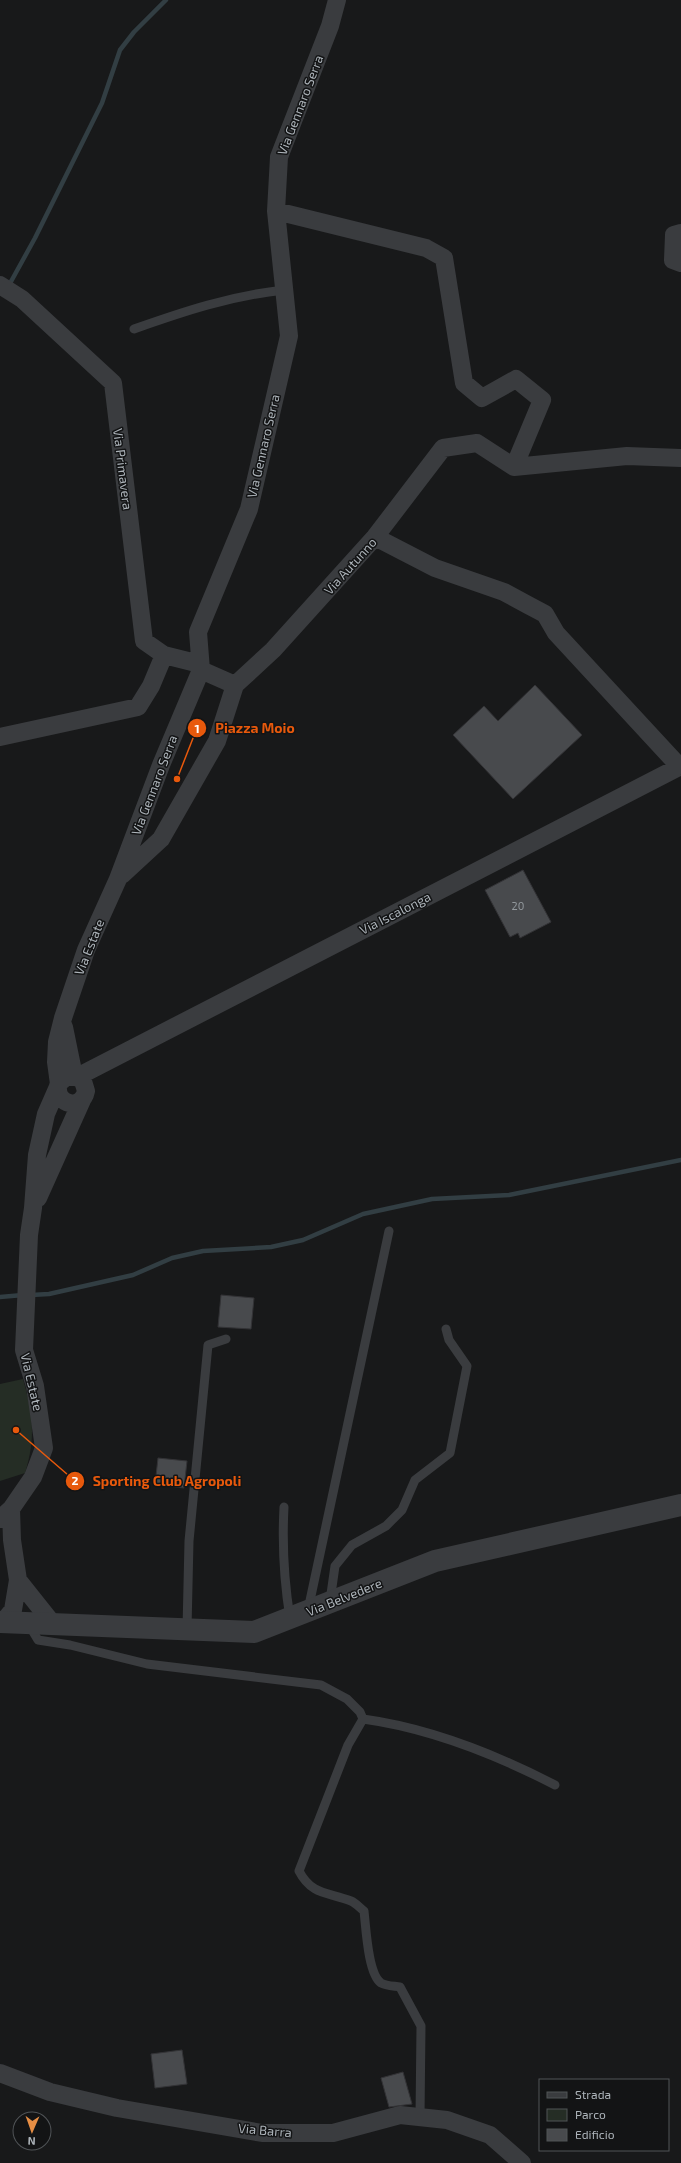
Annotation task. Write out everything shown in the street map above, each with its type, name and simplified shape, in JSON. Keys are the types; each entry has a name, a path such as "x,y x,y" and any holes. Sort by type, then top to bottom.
{"street":[{"name":"Via Gennaro Serra","path":"118,878 161,765 201,667 198,632 249,509 288,336 276,211 279,156 330,26 337,0"},
{"path":"276,211 426,248 444,258 464,383 482,398 516,379 542,400 514,467 627,456 681,458"},
{"path":"681,233 674,235 673,260 681,263"},
{"name":"Via Primavera","path":"0,285 17,296 113,383 144,641 164,655 201,667 235,685"},
{"name":"Via Autunno","path":"118,878 161,839 217,741 235,685 273,650 375,537 443,448 477,443 514,467"},
{"path":"375,537 435,568 504,592 545,614 556,633 680,766"},
{"path":"0,737 138,707 151,686 164,655"},
{"name":"Via Iscalonga","path":"73,1086 108,1060 680,766"},
{"name":"Via Estate","path":"33,1208 73,1086 63,1018 86,950 118,878"},
{"name":"Via Estate","path":"6,1514 33,1477 44,1448 35,1386 24,1350 29,1235 33,1208 37,1155 46,1114 73,1086"},
{"name":"Via Belvedere","path":"1,1622 254,1632 435,1561 681,1505"},
{"path":"1,1622 13,1610 18,1580 12,1540 6,1514"},
{"path":"18,1580 53,1624"},
{"name":"Via Barra","path":"0,2073 50,2092 117,2108 262,2133 333,2133 400,2116 447,2120 490,2135 522,2163"}],"lane":[{"path":"134,329 190,309 248,294 284,290"},
{"path":"299,1614 389,1231"},
{"path":"330,1602 336,1566 352,1545 386,1526 402,1510 415,1480 450,1453 467,1366 449,1340 446,1329"},
{"path":"186,1630 189,1541 208,1345 226,1339"},
{"path":"284,1507 282,1540 286,1589 299,1614"},
{"path":"27,1622 38,1640 70,1645 147,1664 320,1685 347,1699 360,1712 363,1719"},
{"path":"363,1719 393,1723 447,1740 518,1766 555,1785"},
{"path":"363,1719 348,1745 300,1871 305,1882 318,1892 352,1902 364,1911 368,1945 375,1977 382,1984 400,1987 421,2026 420,2118"}],"green space":[{"path":"23,1379 31,1415 31,1448 25,1473 0,1481 0,1384"}],"building":[{"path":"535,685 582,735 513,799 453,735 484,706 498,721"},
{"path":"523,870 551,922 520,938 518,933 510,937 485,890"},
{"path":"221,1295 254,1298 251,1329 218,1327"},
{"path":"158,1458 187,1461 184,1488 155,1485"},
{"path":"182,2050 187,2084 155,2088 151,2054"},
{"path":"403,2072 412,2104 389,2107 381,2078"}],"waterway":[{"path":"8,287 35,238 102,103 120,50 134,32 166,0"},
{"path":"31,1295 49,1294 133,1275 172,1258 203,1251 271,1247 303,1240 363,1214 432,1199 509,1195 681,1160"},
{"path":"0,1297 23,1295"}],"place":[{"name":"Piazza Moio","path":"177,779"},
{"name":"Sporting Club Agropoli","path":"16,1430"}]}
